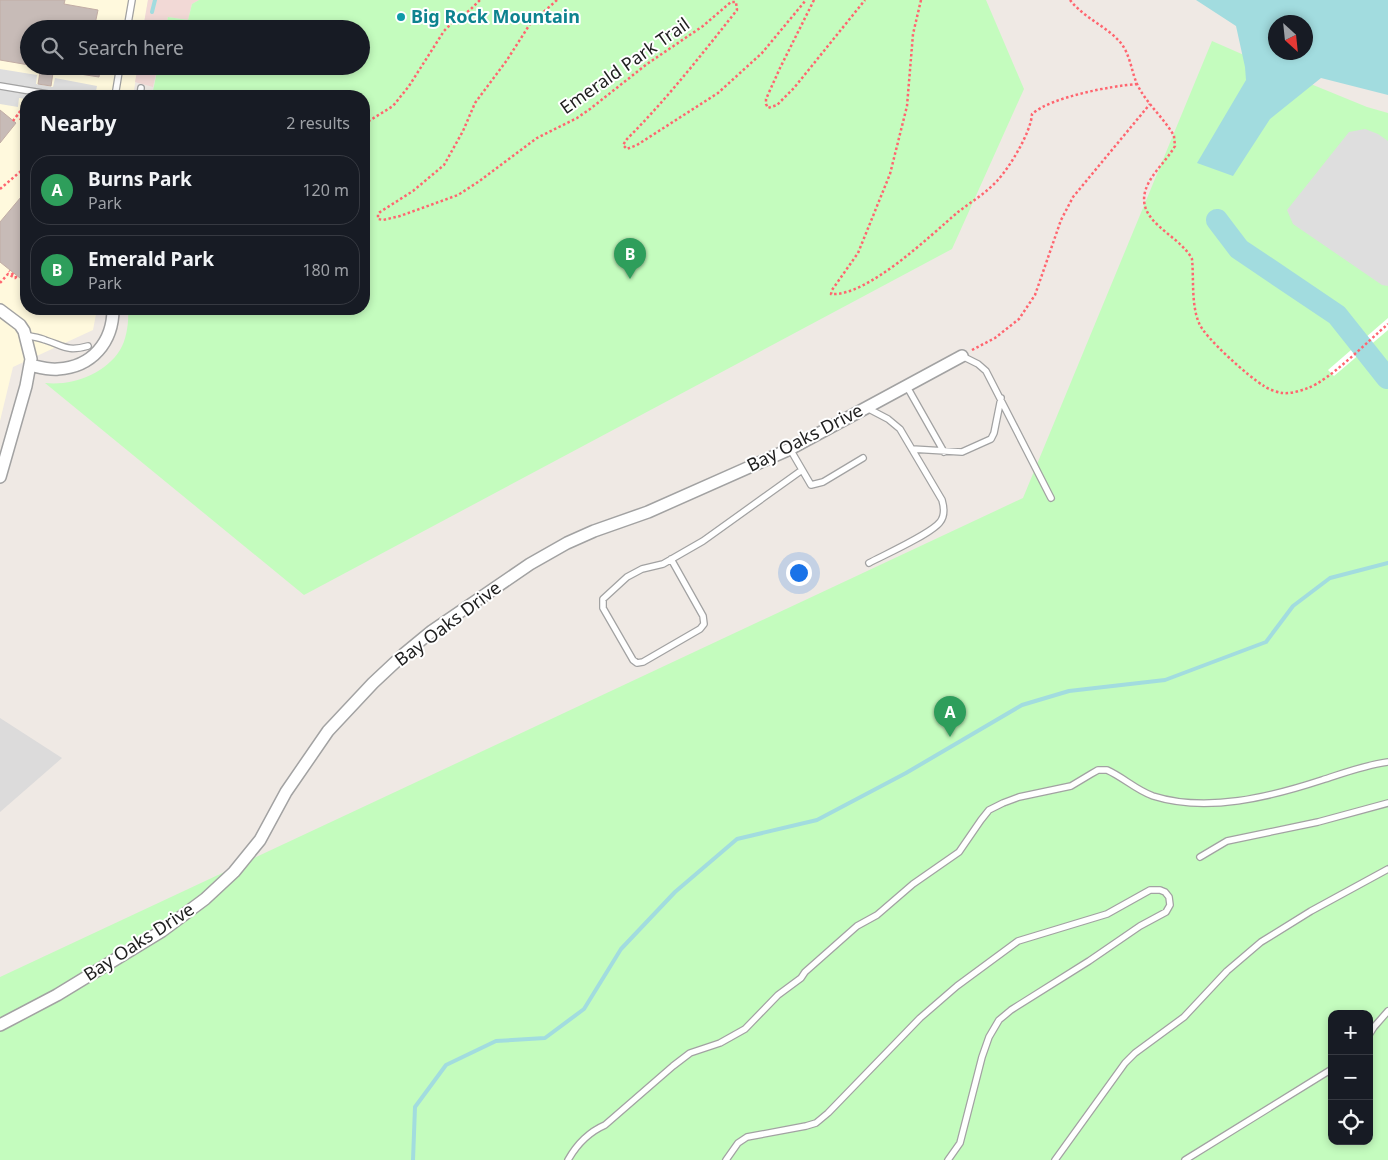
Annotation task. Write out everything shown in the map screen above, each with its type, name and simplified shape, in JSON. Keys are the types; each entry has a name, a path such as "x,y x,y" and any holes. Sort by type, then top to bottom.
{"street":[{"path":"0,310 20,325 25,335 31,359 0,477"},
{"path":"30,366 59,369 78,365 90,358 106,342 113,315"},
{"name":"Bay Oaks Drive","path":"0,1025 57,994 162,931 205,899 234,872 260,840 286,792 328,732 373,683 432,631 530,564 567,544 648,512 790,449 962,356"}],"lane":[{"path":"129,20 132,0"},
{"path":"116,90 118,75"},
{"path":"0,86 24,90"},
{"path":"25,335 45,340 62,348 78,349 88,346"},
{"path":"962,356 978,364 986,371 1051,498"},
{"path":"906,386 944,452"},
{"path":"912,449 962,452 991,439 1001,398"},
{"path":"865,407 888,419 900,429 942,500 944,510 941,522 931,530 869,562"},
{"path":"790,449 811,485 824,482 863,458"},
{"path":"671,559 703,616 704,624 700,629 643,662 637,662 633,660 603,608 603,600 627,577 642,569 663,564 671,559 703,541 802,470"},
{"path":"568,1160 576,1147 588,1135 612,1120 679,1061 690,1053 720,1043 745,1029 778,995 801,978 805,972 857,926 877,915 913,884 959,852 989,810 1003,803 1037,793 1063,789 1098,770 1107,770 1152,795 1195,803 1218,804 1296,788 1355,769 1388,762"},
{"path":"1200,857 1227,841 1318,822 1388,804"},
{"path":"1055,1160 1125,1063 1135,1053 1184,1017 1227,971 1261,942 1311,911 1388,869"},
{"path":"726,1160 738,1143 747,1137 816,1123 920,1018 957,986 1018,941 1107,914 1150,890 1165,892 1169,897 1170,905 1166,912 1140,926 1089,961 1011,1010 999,1020 989,1037 982,1057 960,1143 948,1160"},
{"path":"1373,1029 1388,1011"},
{"path":"1185,1160 1328,1071"}],"path":[{"path":"370,120 393,106 409,86 429,51 444,30 480,0"},
{"name":"Emerald Park Trail","path":"557,0 530,24 475,104 463,131 444,164 413,191 380,212 378,219 383,220 400,216 458,195 537,138 577,118 648,64 704,26 731,2 736,2 737,10 676,85 623,145 627,148 637,145 718,93 762,53 806,0"},
{"path":"814,0 766,99 768,108 777,105 794,88 865,0"},
{"path":"921,0 913,34 908,106 890,174 858,253 831,294 839,295 851,291 874,278 925,242 942,226 988,191 1014,156 1032,120 1032,114 1037,110 1050,103 1105,87 1137,84"},
{"path":"1070,0 1078,10 1112,34 1121,43 1126,51 1137,84 1168,126 1175,141 1172,150 1148,184 1144,193 1145,206 1152,220 1180,244 1192,259 1195,310 1203,332 1254,380 1265,387 1281,393 1310,388 1331,374 1388,324"},
{"path":"962,356 995,338 1019,319 1035,295 1051,247 1073,196 1150,104"},
{"path":"12,120 20,110"},
{"path":"16,115 20,119"},
{"path":"0,189 20,173"},
{"path":"0,283 8,274 16,277 9,272"}],"shaded area":[{"path":"0,0 148,0 145,20 20,20 20,75 136,75 134,90 20,90 20,315 96,315 93,330 13,367 0,421"},
{"path":"148,0 199,0 192,4 188,20 168,17 167,20 145,20"},
{"path":"0,69 20,72 20,75 37,75 36,84 53,87 55,78 97,86 96,90 20,90 18,107 0,104"},
{"path":"136,75 156,75 153,87 135,82"},
{"path":"1365,129 1378,134 1388,141 1388,286 1382,285 1293,224 1287,210 1349,132"},
{"path":"0,718 62,758 0,812"}],"green space":[{"path":"199,0 986,0 1024,89 952,249 304,595 45,383 77,380 87,377 106,366 120,350 124,341 128,315 370,315 370,90 153,90 156,75 370,75 370,20 188,20 192,4"},
{"path":"168,17 188,20 167,20"},
{"path":"1212,41 1367,107 1388,113 1388,1160 0,1160 0,977 1023,498"}],"water":[{"path":"1196,0 1388,0 1388,95 1321,78 1270,119 1233,176 1197,163 1246,80 1236,26"}],"pier":[{"path":"1388,318 1388,330 1334,376 1328,370"}],"building":[{"path":"0,0 65,0 64,4 98,10 96,20 20,20 20,63 0,60"},
{"path":"40,75 53,75 51,86 38,84"},
{"path":"0,110 16,123 0,143"},
{"path":"20,198 20,278 0,262 0,222"}],"waterway":[{"path":"152,12 155,0"},
{"path":"1217,220 1239,249 1337,315 1387,378"},
{"path":"413,1160 415,1107 446,1065 496,1041 545,1038 584,1009 621,949 675,892 737,839 817,820 906,773 1022,705 1069,691 1165,680 1266,642 1293,606 1330,578 1388,563"}],"place":[{"name":"Big Rock Mountain","path":"401,17"},
{"name":"Emerald Park","path":"630,279"},
{"name":"Burns Park","path":"950,737"}]}
